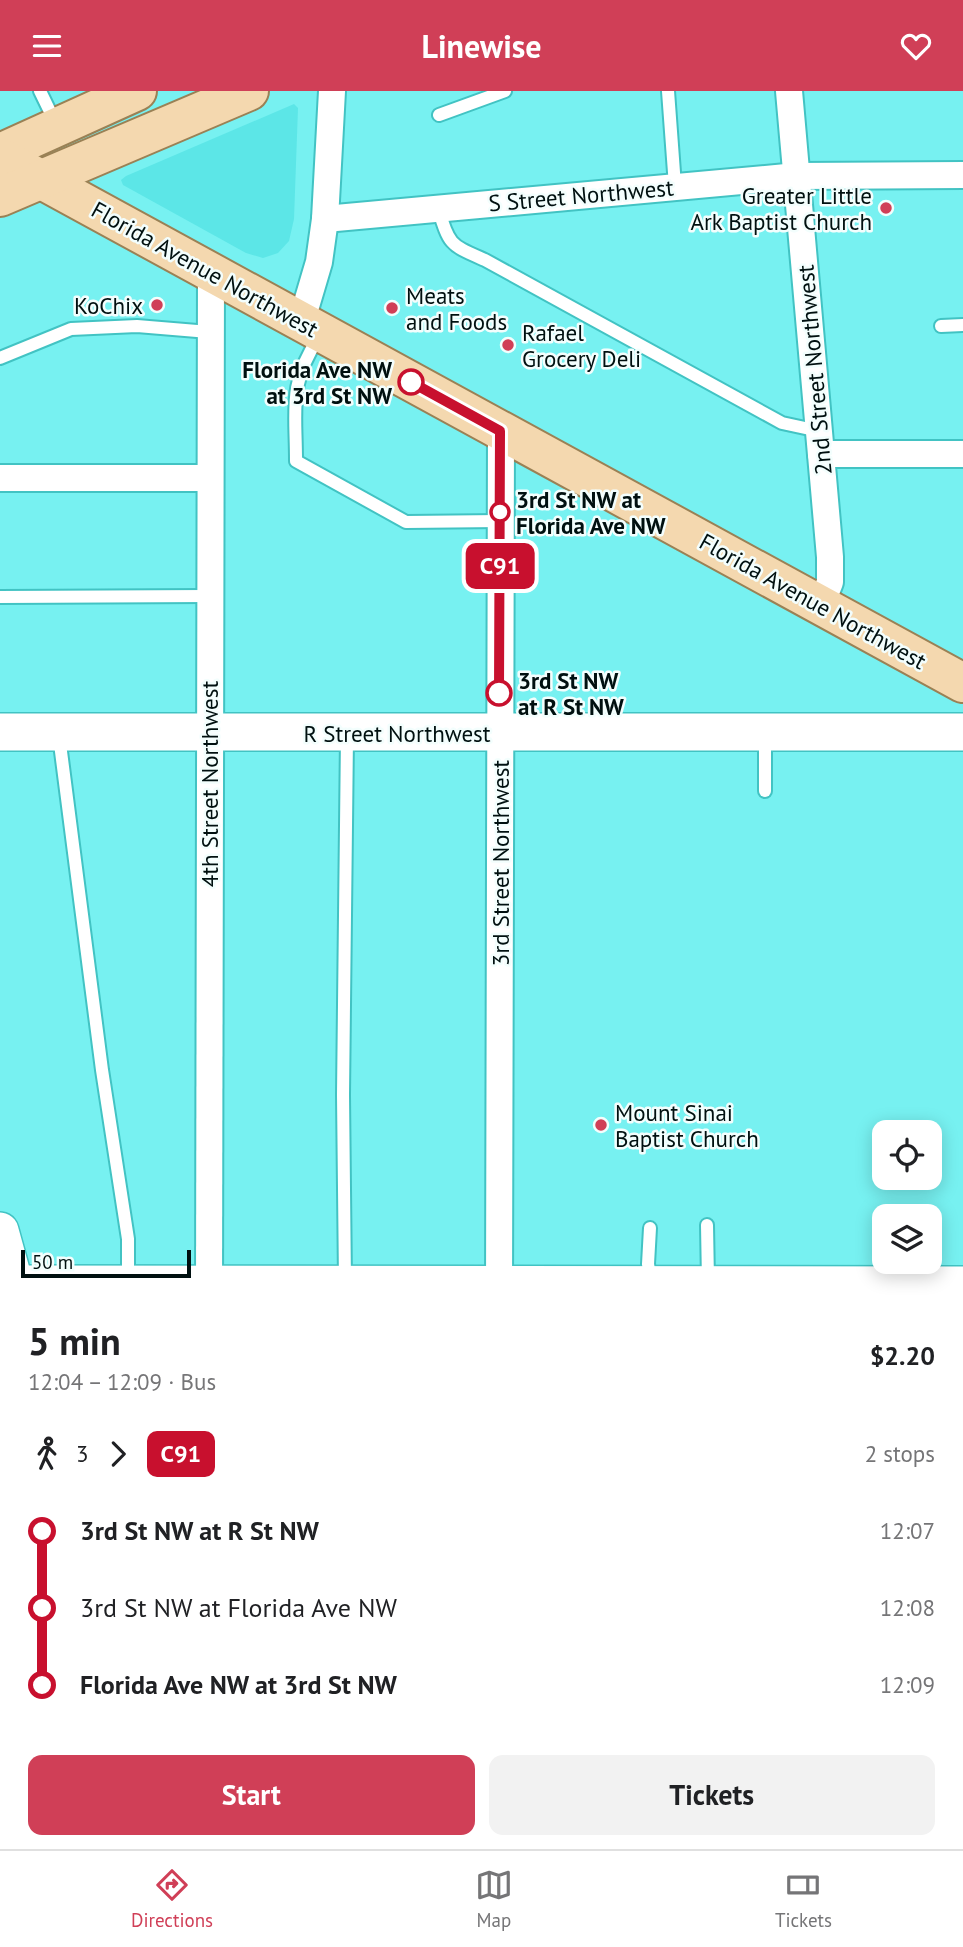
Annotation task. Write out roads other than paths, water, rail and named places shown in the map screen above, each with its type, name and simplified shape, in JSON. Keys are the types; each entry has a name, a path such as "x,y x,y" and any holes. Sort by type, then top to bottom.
{"main road":[{"path":"0,155 137,91"},
{"path":"0,197 249,91"},
{"name":"Florida Avenue Northwest","path":"0,155 311,328 963,683"}],"street":[{"path":"311,328 325,219 332,91"},
{"name":"2nd Street Northwest","path":"789,91 830,564 828,589 821,605"},
{"name":"S Street Northwest","path":"325,219 797,176 963,175"},
{"name":"4th Street Northwest","path":"209,1290 211,272"},
{"name":"3rd Street Northwest","path":"499,1290 500,431"},
{"path":"820,443 963,454"},
{"path":"0,478 209,478"},
{"name":"R Street Northwest","path":"0,732 963,732"},
{"path":"0,1231 11,1288 128,1284 209,1290 652,1290 708,1285 953,1288"}],"lane":[{"path":"40,91 57,127"},
{"path":"439,115 505,91"},
{"path":"668,91 676,186"},
{"path":"438,208 448,241 457,248 485,260 820,443"},
{"path":"941,326 963,325"},
{"path":"0,358 71,329 137,326 209,332"},
{"path":"311,328 296,383 296,461 406,522 500,521"},
{"path":"0,597 209,596"},
{"path":"58,732 102,1070 128,1239 128,1284"},
{"path":"345,1290 343,1095 347,732"},
{"path":"765,732 765,791"},
{"path":"707,1225 708,1285"},
{"path":"650,1228 648,1264 652,1290"}],"place":[{"name":"Greater Little Ark Baptist Church","path":"886,208"},
{"name":"KoChix","path":"157,305"},
{"name":"Meats and Foods","path":"392,308"},
{"name":"Rafael Grocery Deli","path":"508,345"},
{"name":"Florida Ave NW at 3rd St NW","path":"411,382"},
{"name":"3rd St NW at Florida Ave NW","path":"500,512"},
{"name":"3rd St NW at R St NW","path":"499,693"},
{"name":"Mount Sinai Baptist Church","path":"601,1125"}]}
